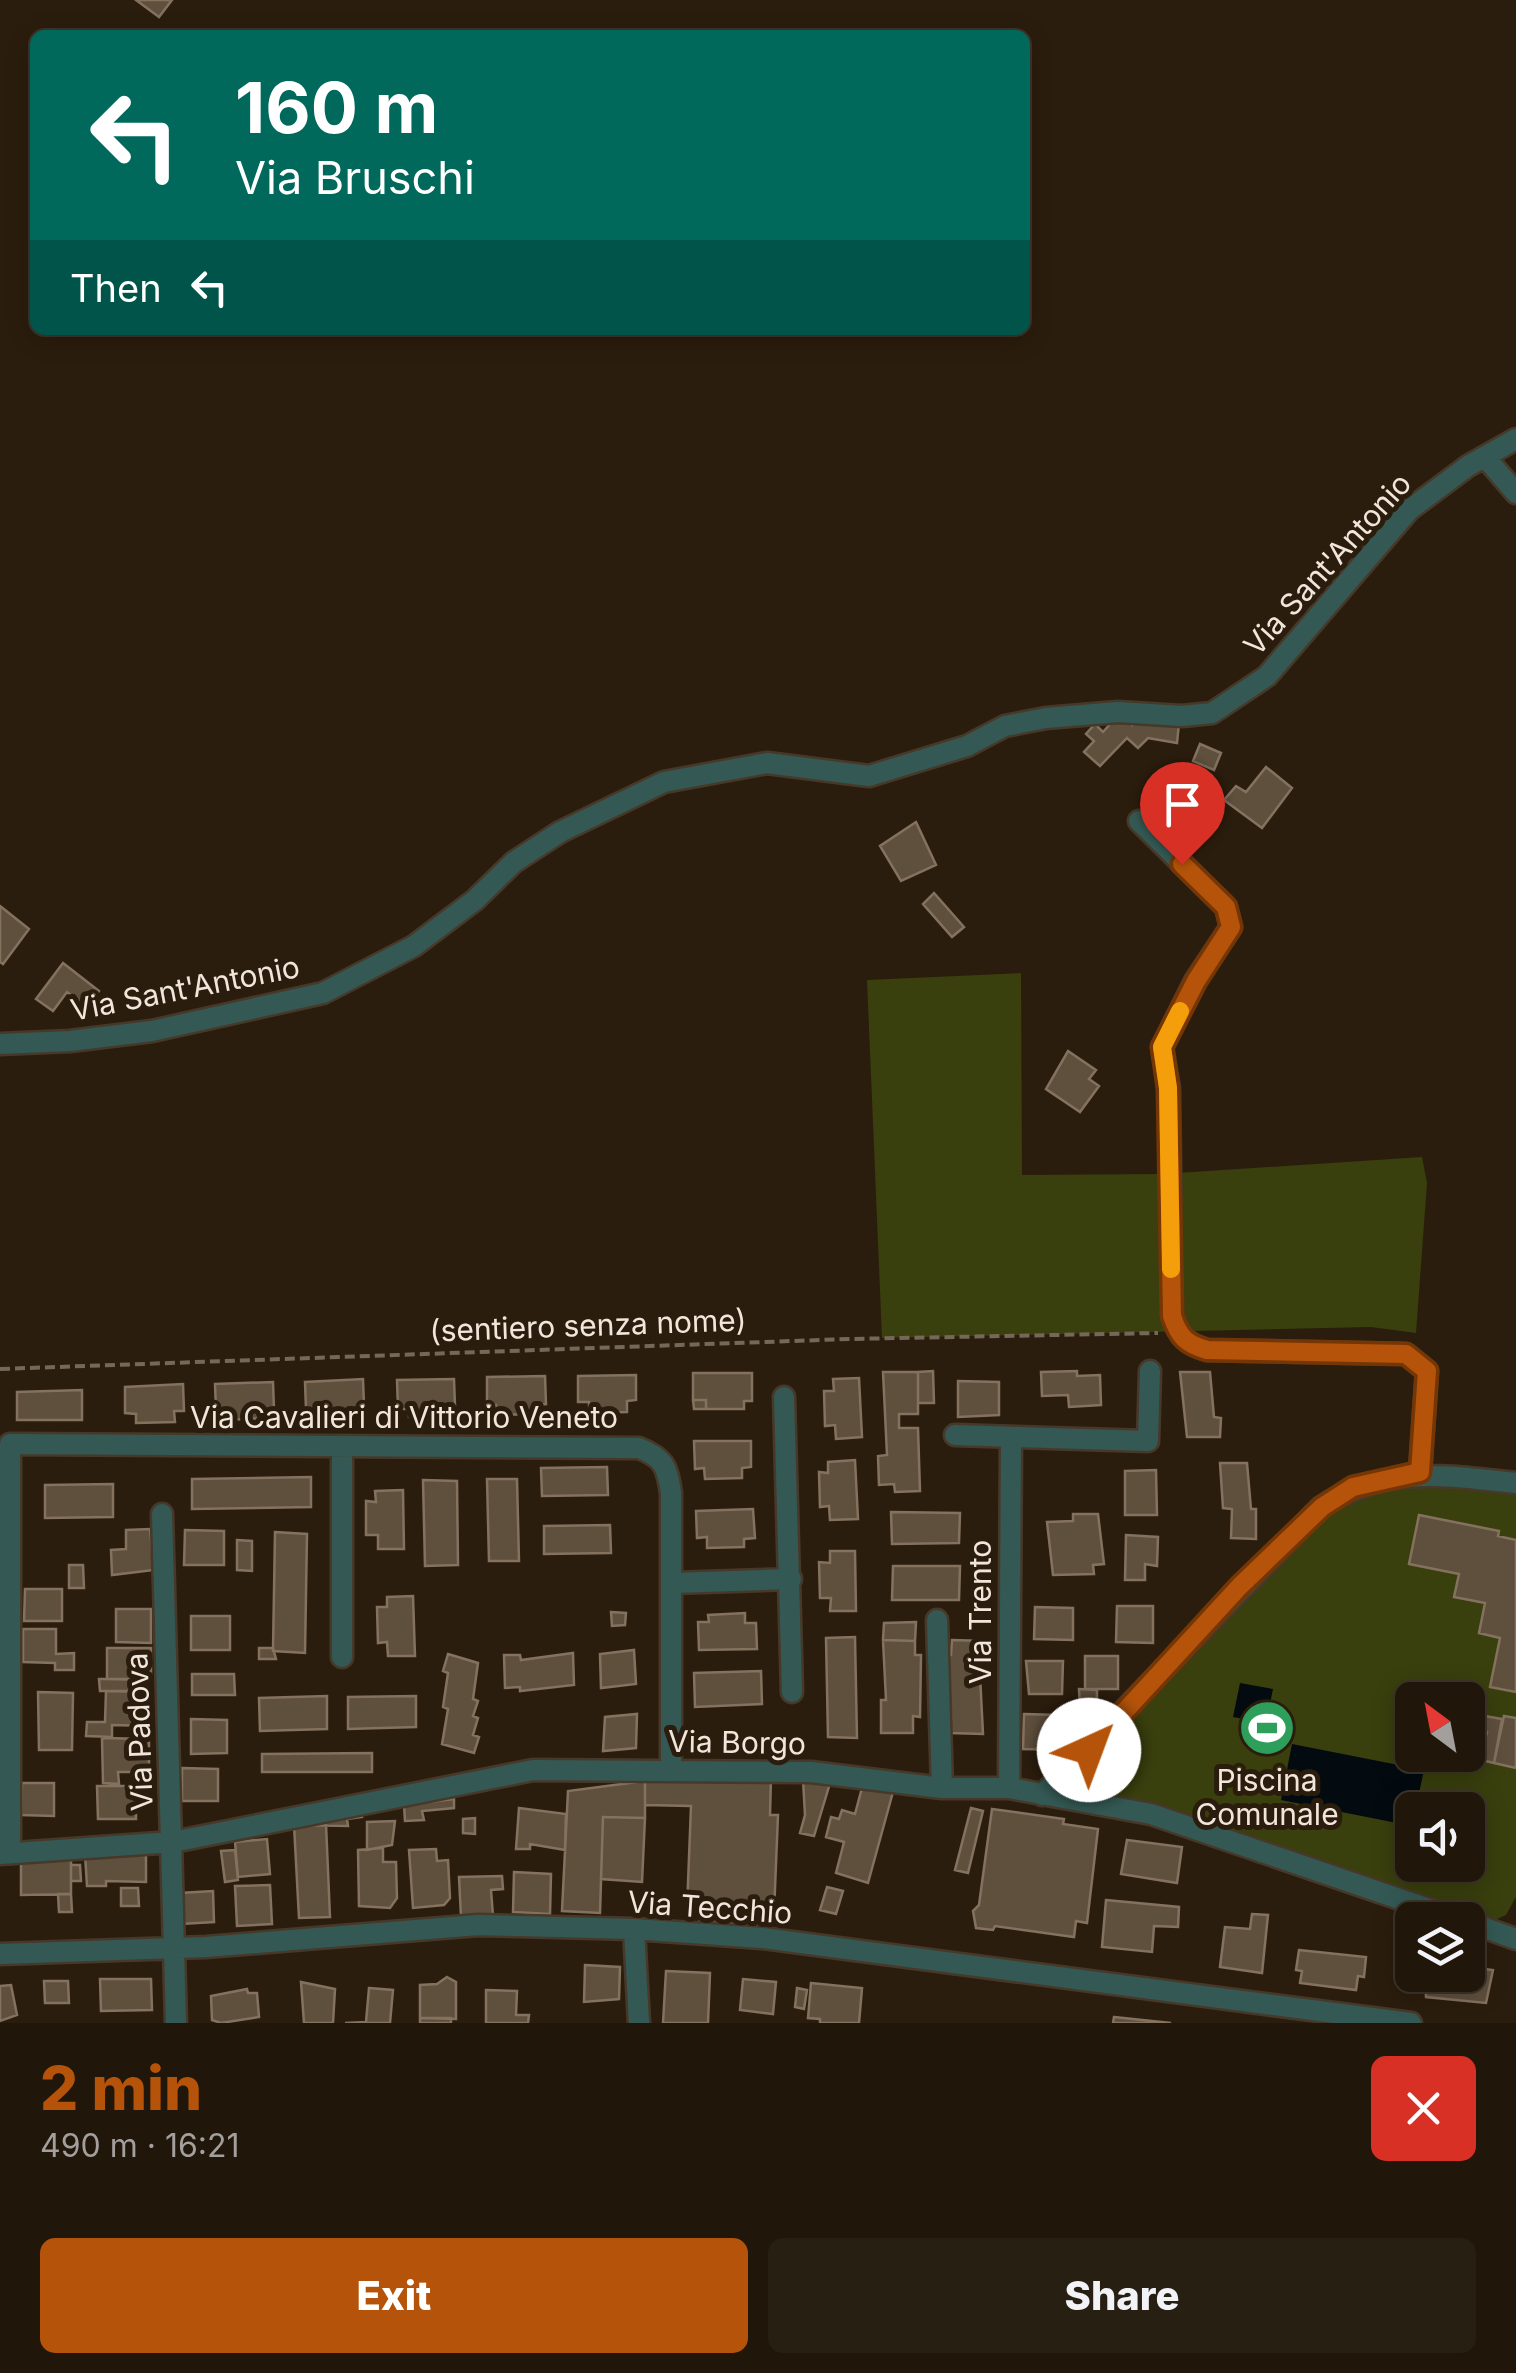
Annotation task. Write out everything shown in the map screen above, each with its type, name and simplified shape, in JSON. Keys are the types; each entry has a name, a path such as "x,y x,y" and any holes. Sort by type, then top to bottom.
{"street":[{"name":"Via Sant'Antonio","path":"0,1044 70,1042 152,1031 322,993 414,946 474,900 514,862 560,832 664,782 766,763 869,776 917,764 1005,726 1046,718 1118,712 1182,716 1212,712 1267,676 1409,510 1516,439"},
{"path":"1485,457 1516,493"},
{"path":"1139,821 1226,907 1231,927 1196,981 1162,1047 1168,1088 1172,1316 1178,1333 1187,1344 1207,1350 1406,1354 1427,1371 1420,1472"},
{"path":"956,1435 1148,1440 1150,1371"},
{"path":"784,1396 792,1692"},
{"name":"Via Trento","path":"1009,1788 1012,1436"},
{"name":"Via Cavalieri di Vittorio Veneto","path":"5,1854 10,1444 638,1448 660,1456 668,1468 670,1493 672,1770"},
{"path":"342,1449 342,1658"},
{"path":"1042,1794 1322,1507 1353,1487 1420,1472 1516,1483"},
{"name":"Via Padova","path":"162,1514 176,2023"},
{"path":"673,1583 790,1579"},
{"path":"937,1620 942,1788"},
{"name":"Via Borgo","path":"5,1854 173,1842 534,1770 811,1772 942,1788 1009,1788 1151,1814 1408,1902"},
{"name":"Via Tecchio","path":"0,1954 174,1949 478,1925 634,1930 762,1938 1411,2023"},
{"name":"Via Borgo","path":"1485,1929 1516,1940"},
{"path":"634,1930 639,2023"}],"path":[{"name":"(sentiero senza nome)","path":"0,1369 848,1339 1178,1333"}],"green space":[{"path":"1021,973 1022,1175 1162,1174 1422,1157 1427,1183 1416,1333 1371,1327 882,1338 867,980"},
{"name":"Piscina Comunale","path":"1451,1485 1516,1491 1516,1897 1506,1915 1486,1924 1485,1902 1426,1902 1182,1812 1091,1794 1083,1770 1220,1616 1301,1535 1337,1507 1367,1491"}],"shaded area":[{"path":"1240,1683 1273,1689 1266,1723 1233,1717"},
{"path":"1292,1744 1395,1764 1395,1772 1424,1772 1419,1792 1395,1792 1395,1823 1281,1800"}],"building":[{"path":"136,0 172,0 159,17"},
{"path":"1119,714 1132,725 1141,717 1179,723 1177,743 1148,738 1138,748 1127,738 1100,766 1084,752 1094,741 1086,734 1095,724 1103,732"},
{"path":"1200,744 1221,753 1214,770 1193,761"},
{"path":"1266,767 1292,788 1262,828 1224,800 1236,786 1246,792"},
{"path":"916,822 936,865 901,881 880,846"},
{"path":"934,893 964,927 952,937 923,904"},
{"path":"0,906 29,929 3,964 0,962"},
{"path":"63,963 99,991 87,1008 67,992 53,1011 36,999"},
{"path":"1068,1051 1096,1070 1089,1079 1099,1086 1080,1112 1046,1089"},
{"path":"933,1371 934,1403 918,1403 918,1372"},
{"path":"1077,1371 1077,1376 1100,1375 1101,1405 1069,1407 1068,1395 1042,1396 1041,1372"},
{"path":"883,1372 918,1372 918,1414 899,1414 899,1428 918,1428 920,1491 895,1492 894,1484 879,1485 878,1456 887,1455"},
{"path":"1180,1372 1210,1372 1214,1417 1221,1418 1220,1437 1187,1437"},
{"path":"693,1373 752,1373 752,1401 744,1401 744,1409 706,1409 706,1400 693,1400"},
{"path":"636,1375 636,1400 627,1401 627,1412 589,1413 589,1402 578,1402 578,1376"},
{"path":"545,1376 546,1404 535,1405 535,1414 496,1415 496,1405 487,1405 487,1377"},
{"path":"859,1378 862,1437 836,1439 835,1425 825,1426 824,1391 834,1391 833,1379"},
{"path":"363,1379 364,1407 355,1408 354,1416 316,1418 315,1409 306,1409 305,1382"},
{"path":"454,1379 455,1406 446,1406 446,1415 409,1417 409,1409 398,1409 397,1380"},
{"path":"958,1381 999,1382 999,1415 958,1417"},
{"path":"273,1382 274,1409 265,1410 265,1418 227,1420 226,1411 216,1412 215,1384"},
{"path":"183,1384 184,1411 174,1411 175,1422 136,1423 136,1414 125,1413 125,1387"},
{"path":"82,1390 82,1420 17,1420 17,1392"},
{"path":"693,1400 706,1400 706,1409 694,1409"},
{"path":"694,1441 751,1441 751,1467 742,1468 742,1478 705,1479 704,1468 695,1469"},
{"path":"855,1460 858,1519 830,1520 829,1506 820,1507 819,1472 828,1473 828,1462"},
{"path":"1220,1463 1247,1463 1251,1509 1256,1509 1256,1539 1231,1538 1232,1509 1223,1508"},
{"path":"607,1467 608,1495 542,1496 541,1468"},
{"path":"1156,1470 1157,1515 1125,1515 1125,1471"},
{"path":"311,1477 311,1507 192,1509 192,1479"},
{"path":"487,1479 517,1479 519,1561 489,1561"},
{"path":"423,1480 457,1481 458,1565 425,1566"},
{"path":"113,1484 113,1517 45,1518 45,1485"},
{"path":"403,1490 404,1549 378,1549 378,1535 366,1535 366,1501 376,1502 375,1491"},
{"path":"753,1509 755,1538 744,1539 744,1547 707,1548 707,1537 697,1538 696,1511"},
{"path":"891,1512 960,1513 959,1543 892,1544"},
{"path":"1073,1514 1098,1514 1104,1564 1093,1565 1094,1574 1053,1575 1047,1522 1073,1521"},
{"path":"1419,1515 1499,1531 1498,1536 1516,1540 1516,1692 1490,1687 1500,1638 1479,1633 1485,1603 1454,1597 1459,1574 1409,1564"},
{"path":"610,1525 611,1553 544,1554 544,1526"},
{"path":"150,1529 154,1570 112,1575 111,1550 126,1549 126,1530"},
{"path":"185,1530 224,1531 224,1565 184,1565"},
{"path":"275,1532 307,1534 305,1653 273,1651"},
{"path":"1126,1535 1158,1537 1157,1566 1145,1564 1145,1580 1125,1580"},
{"path":"237,1540 252,1541 252,1571 237,1570"},
{"path":"830,1551 855,1551 856,1611 830,1611 831,1598 820,1598 819,1562 830,1563"},
{"path":"69,1565 83,1565 84,1588 69,1588"},
{"path":"893,1566 960,1566 959,1600 892,1600"},
{"path":"25,1589 62,1589 62,1621 24,1621"},
{"path":"413,1596 415,1656 388,1656 387,1642 378,1643 377,1607 387,1607 387,1597"},
{"path":"1117,1606 1153,1606 1153,1643 1116,1642"},
{"path":"1035,1607 1073,1608 1073,1640 1034,1639"},
{"path":"116,1609 151,1609 151,1643 116,1642"},
{"path":"611,1612 626,1613 625,1625 612,1626"},
{"path":"745,1613 745,1623 756,1623 757,1649 699,1650 698,1622 709,1622 708,1615"},
{"path":"191,1616 230,1616 230,1650 191,1650"},
{"path":"916,1622 915,1641 883,1640 884,1623"},
{"path":"23,1629 56,1629 56,1654 74,1653 74,1670 55,1670 55,1663 23,1662"},
{"path":"855,1637 857,1738 828,1737 826,1638"},
{"path":"883,1640 915,1641 915,1655 921,1655 920,1717 913,1716 913,1733 881,1733 881,1700 886,1700"},
{"path":"952,1640 985,1641 984,1676 980,1675 983,1734 950,1733 951,1717 945,1718 945,1655 951,1655"},
{"path":"107,1648 151,1648 151,1680 107,1679"},
{"path":"259,1648 273,1648 276,1659 259,1659"},
{"path":"634,1650 636,1684 601,1688 600,1654"},
{"path":"573,1653 574,1685 520,1691 520,1687 505,1688 504,1655 520,1655 521,1660"},
{"path":"448,1654 478,1663 473,1699 478,1701 473,1716 478,1718 473,1735 479,1737 474,1753 442,1744 448,1709 443,1707 448,1673 443,1671"},
{"path":"1085,1656 1118,1656 1118,1689 1085,1689"},
{"path":"1026,1661 1063,1661 1062,1694 1029,1694"},
{"path":"761,1671 762,1704 695,1707 694,1673"},
{"path":"192,1674 234,1674 235,1695 192,1695"},
{"path":"99,1679 129,1679 129,1691 100,1691"},
{"path":"1079,1689 1097,1690 1097,1710 1080,1711"},
{"path":"106,1691 150,1692 150,1726 112,1725 112,1737 86,1736 87,1722 105,1722"},
{"path":"38,1692 73,1693 72,1750 39,1750"},
{"path":"327,1696 327,1729 260,1731 259,1698"},
{"path":"416,1696 416,1727 348,1729 348,1697"},
{"path":"637,1714 636,1748 603,1751 605,1717"},
{"path":"1024,1714 1059,1715 1058,1750 1023,1749"},
{"path":"1485,1716 1502,1719 1494,1763 1485,1761"},
{"path":"1504,1716 1516,1718 1516,1768 1494,1763"},
{"path":"191,1719 227,1720 227,1753 191,1754"},
{"path":"102,1738 149,1739 149,1772 118,1772 119,1784 103,1783"},
{"path":"372,1753 372,1772 262,1772 262,1754"},
{"path":"182,1768 218,1769 218,1801 182,1801"},
{"path":"771,1777 770,1815 778,1815 774,1913 687,1909 691,1806 645,1805 645,1781"},
{"path":"803,1780 830,1783 814,1836 800,1833 805,1815"},
{"path":"645,1781 645,1818 603,1817 600,1913 562,1911 568,1791"},
{"path":"22,1783 54,1783 54,1816 21,1815"},
{"path":"863,1784 893,1792 868,1883 836,1873 844,1842 826,1837 831,1817 839,1819 842,1810 855,1814"},
{"path":"97,1786 136,1786 136,1819 98,1819"},
{"path":"454,1799 454,1808 422,1811 424,1820 405,1821 404,1805"},
{"path":"519,1808 566,1814 565,1850 530,1844 530,1849 516,1849"},
{"path":"971,1808 983,1811 968,1873 955,1870"},
{"path":"361,1809 362,1817 347,1819 348,1826 294,1825"},
{"path":"992,1809 1064,1819 1063,1824 1098,1829 1087,1923 1076,1921 1074,1937 995,1926 993,1930 976,1928 973,1911 979,1905"},
{"path":"603,1817 645,1818 642,1882 601,1879"},
{"path":"475,1818 475,1834 463,1833 463,1819"},
{"path":"395,1821 392,1845 367,1850 367,1822"},
{"path":"326,1824 330,1917 299,1918 294,1825"},
{"path":"267,1839 270,1874 238,1877 235,1842"},
{"path":"1127,1840 1182,1847 1177,1883 1121,1874"},
{"path":"383,1848 383,1862 396,1862 397,1898 390,1908 359,1906 358,1850"},
{"path":"436,1849 437,1861 448,1860 450,1898 444,1905 413,1908 409,1850"},
{"path":"235,1850 238,1880 225,1882 221,1851"},
{"path":"85,1854 146,1855 146,1882 106,1881 106,1886 87,1886"},
{"path":"71,1860 71,1894 21,1895 21,1861"},
{"path":"71,1865 80,1865 81,1881 71,1881"},
{"path":"514,1872 551,1874 550,1914 513,1912"},
{"path":"502,1876 503,1889 491,1890 493,1916 461,1917 459,1877"},
{"path":"270,1885 272,1924 237,1926 235,1886"},
{"path":"827,1887 843,1891 836,1914 820,1910"},
{"path":"121,1888 138,1888 139,1906 121,1906"},
{"path":"213,1891 214,1922 181,1924 180,1893"},
{"path":"58,1894 71,1894 72,1912 59,1912"},
{"path":"1106,1900 1179,1907 1178,1927 1154,1926 1152,1952 1102,1947"},
{"path":"701,1910 761,1913 760,1926 750,1924 749,1930 699,1927"},
{"path":"1252,1914 1268,1915 1262,1973 1220,1967 1225,1927 1250,1929"},
{"path":"1299,1950 1366,1957 1364,1977 1358,1976 1356,1990 1300,1983 1302,1971 1296,1970"},
{"path":"585,1965 620,1967 619,1999 584,2002"},
{"path":"1485,1969 1493,1970 1486,2003 1426,1997 1426,1992 1485,1992"},
{"path":"666,1971 710,1973 708,2023 663,2023"},
{"path":"447,1977 456,1982 456,2019 420,2018 420,1985 437,1984"},
{"path":"100,1979 151,1979 152,2010 101,2011"},
{"path":"743,1979 776,1982 773,2014 740,2010"},
{"path":"44,1981 68,1981 69,2003 45,2003"},
{"path":"301,1982 335,1989 333,2023 304,2023"},
{"path":"811,1983 862,1988 859,2023 820,2023 820,2019 808,2018"},
{"path":"11,1985 17,2015 0,2021 0,1986"},
{"path":"369,1988 393,1990 390,2023 345,2023 366,2022"},
{"path":"797,1988 807,1990 804,2009 795,2007"},
{"path":"247,1989 248,1993 257,1993 259,2017 221,2023 212,2020 211,1996"},
{"path":"486,1990 517,1991 516,2015 529,2015 528,2023 486,2023"},
{"path":"1114,2017 1171,2023 1113,2023"},
{"path":"420,2018 451,2018 451,2023 420,2023"}],"slow traffic":[{"path":"1171,1269 1168,1088 1162,1047 1180,1011"}],"place":[{"name":"Piscina Comunale","path":"1267,1728"}],"route":[{"path":"1089,1750 1240,1586 1322,1507 1353,1487 1420,1472 1427,1371 1406,1354 1207,1350 1187,1344 1178,1333 1172,1316 1168,1088 1162,1047 1196,981 1231,927 1226,907 1182,864"}]}
